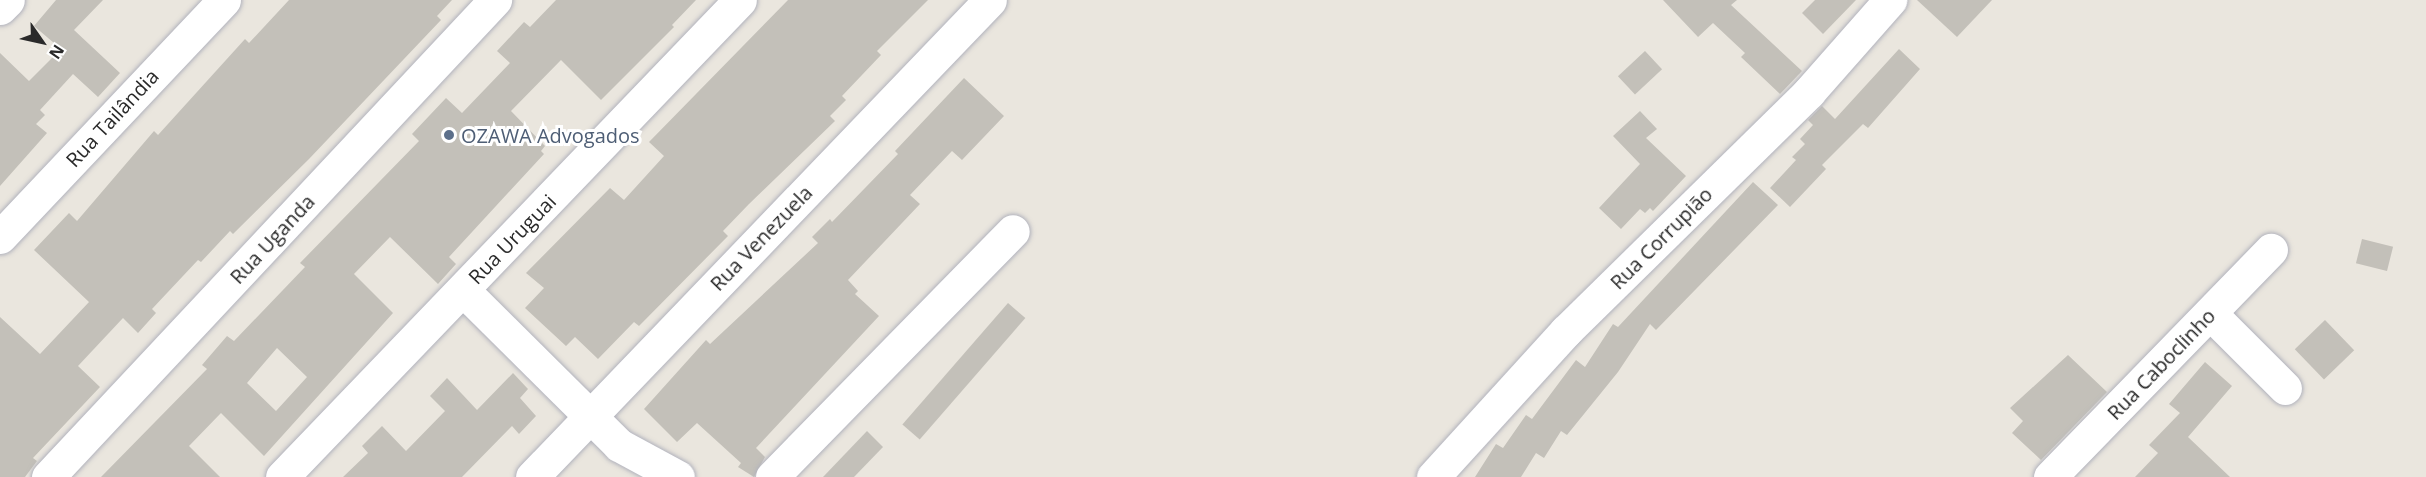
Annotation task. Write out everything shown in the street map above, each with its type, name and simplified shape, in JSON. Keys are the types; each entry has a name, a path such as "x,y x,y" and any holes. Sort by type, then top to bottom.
{"street":[{"path":"0,8 8,0"},
{"name":"Rua Tailândia","path":"0,237 224,0"},
{"name":"Rua Uganda","path":"48,477 495,0"},
{"name":"Rua Uruguai","path":"282,477 740,0"},
{"name":"Rua Venezuela","path":"532,477 990,0"},
{"name":"Rua Corrupião","path":"1433,477 1566,331 1809,92 1890,0"},
{"path":"772,477 1013,231"},
{"name":"Rua Caboclinho","path":"2050,477 2271,250"},
{"path":"463,290 589,418 619,445 678,477"},
{"path":"2210,313 2285,388"}],"building":[{"path":"56,0 103,0 74,30 120,73 98,97 73,74 40,110 45,115 36,124 47,133 0,186 0,53 29,81 61,49 34,26"},
{"path":"289,0 452,0 437,16 441,20 309,159 233,234 230,231 201,262 198,260 152,309 156,313 138,333 123,318 78,366 100,387 33,458 37,461 25,477 0,477 0,317 40,354 89,302 34,250 69,213 77,221 154,131 158,135 245,39 249,43"},
{"path":"556,0 696,0 672,25 674,27 601,100 561,60 511,111 545,146 541,151 544,154 449,257 456,264 438,284 390,237 354,274 393,313 264,456 221,413 189,446 220,477 101,477 207,369 202,365 227,336 234,341 305,267 300,263 419,141 412,134 446,98 462,113 510,63 497,51 524,22 530,27","holes":["277,348 307,377 276,411 247,383"]},
{"path":"788,0 928,0 877,51 881,55 842,96 846,100 830,116 835,121 723,231 728,236 639,326 634,322 598,359 575,337 566,346 525,308 544,288 526,273 610,188 624,200 664,156 649,142"},
{"path":"1663,0 1737,0 1731,5 1802,71 1780,94 1741,57 1745,53 1713,23 1698,37"},
{"path":"1815,0 1856,0 1823,34 1802,13"},
{"path":"1917,0 1992,0 1957,37"},
{"path":"1899,49 1920,69 1868,128 1863,124 1822,165 1826,169 1790,207 1770,188 1796,160 1792,157 1805,144 1800,139 1813,125 1808,120 1822,106 1835,119"},
{"path":"1645,51 1662,69 1635,95 1618,76"},
{"path":"964,78 1004,116 962,160 952,151 910,195 920,204 848,280 858,291 855,294 879,316 756,448 765,457 754,477 738,467 741,463 697,423 677,442 644,409 706,340 710,344 818,243 812,237 830,219 832,222 898,154 895,151"},
{"path":"1640,111 1657,129 1646,138 1686,176 1653,211 1650,208 1645,213 1640,209 1621,229 1599,208 1640,164 1613,136"},
{"path":"1753,182 1778,205 1656,330 1650,324 1618,372 1567,435 1561,431 1544,458 1536,453 1521,477 1475,477 1496,444 1503,448 1526,415 1532,419 1576,360 1585,367 1613,324 1618,327"},
{"path":"2362,239 2393,247 2387,271 2356,263"},
{"path":"1008,303 1025,318 920,440 902,425"},
{"path":"2325,320 2354,350 2324,379 2295,349"},
{"path":"2068,355 2107,392 2041,460 2012,433 2023,421 2010,408"},
{"path":"2205,362 2232,386 2188,437 2230,477 2135,477 2158,453 2149,445 2180,413 2169,404"},
{"path":"513,373 528,389 520,398 536,416 519,434 512,426 462,477 343,477 368,453 362,446 382,426 406,451 445,411 430,396 447,378 477,410"},
{"path":"867,431 883,447 854,477 823,477"}],"place":[{"name":"OZAWA Advogados","path":"449,135"}]}
